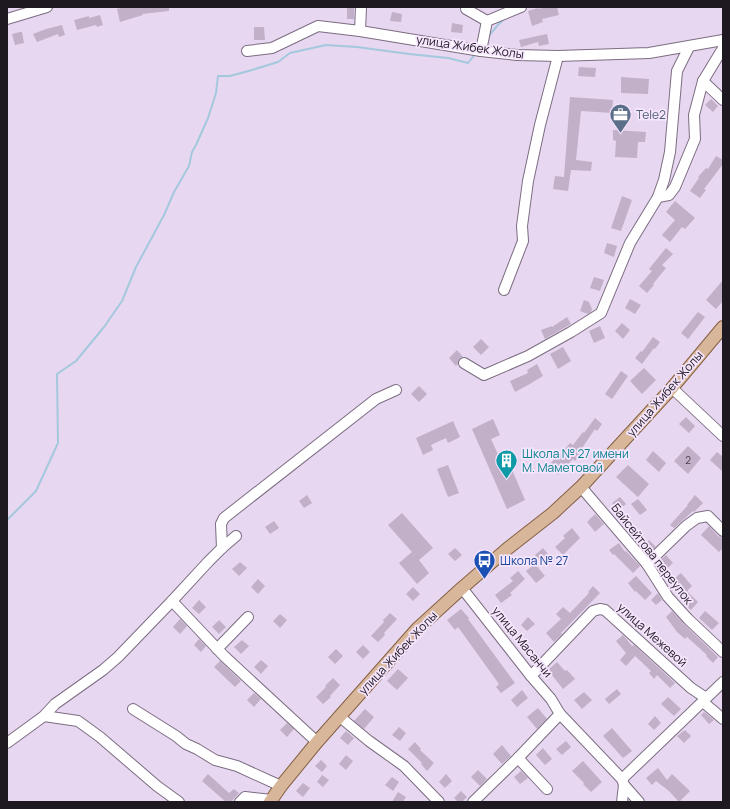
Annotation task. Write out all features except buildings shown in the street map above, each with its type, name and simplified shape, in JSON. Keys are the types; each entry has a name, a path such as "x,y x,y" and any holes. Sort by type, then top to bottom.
{"main road":[{"name":"улица Жибек Жолы","path":"271,801 281,786 317,742 417,629 507,549 553,513 581,487 672,388 723,327"}],"street":[{"path":"7,19 47,7"},
{"path":"360,31 361,7"},
{"path":"488,21 521,7"},
{"path":"466,9 488,21"},
{"path":"480,51 488,21"},
{"name":"улица Жибек Жолы","path":"247,51 272,48 318,26 360,31 480,51 517,55 558,56 649,54 723,40"},
{"path":"464,364 484,375 528,356 572,332 601,313 630,243 658,197 664,180 670,152 677,71 689,46"},
{"path":"658,197 669,195 675,187 695,139 694,115 703,81 723,48"},
{"path":"504,290 523,241 522,226 528,181 540,125 558,56"},
{"path":"703,81 723,100"},
{"path":"672,388 723,436"},
{"path":"222,548 221,524 224,518 376,399 396,390"},
{"name":"Байсейтова переулок","path":"581,487 647,564 668,597 688,619 723,652"},
{"path":"647,564 686,526 698,518 708,516 723,531"},
{"path":"7,743 44,716 55,704 103,670 118,657 222,548 236,536"},
{"name":"улица Масанчи","path":"462,588 531,676 551,699 560,714 640,802"},
{"path":"172,601 217,649 317,742"},
{"name":"улица Межевой","path":"531,676 593,611 600,609 605,610 704,700"},
{"path":"217,649 248,617"},
{"path":"622,802 623,782 723,682"},
{"path":"704,700 723,719"},
{"path":"133,709 186,744 215,760 237,766 281,786"},
{"path":"472,802 518,758 560,714"},
{"path":"44,716 78,721 100,737 157,786 179,802"},
{"path":"340,717 369,741 404,766 439,802"},
{"path":"518,758 547,789"},
{"path":"240,802 245,797 271,801"}],"waterway":[{"path":"488,37 504,19"},
{"path":"7,520 36,491 58,443 57,374 76,361 104,327 122,301 136,267 164,215 174,192 189,166 192,152 208,118 216,93 218,76 230,76 252,70 278,62 290,53 326,45 357,47 448,58 468,63 476,53"}],"place":[{"name":"Tele2","path":"620,134"},
{"name":"Школа № 27 имени М. Маметовой","path":"506,480"},
{"name":"Школа № 27","path":"484,580"}]}
